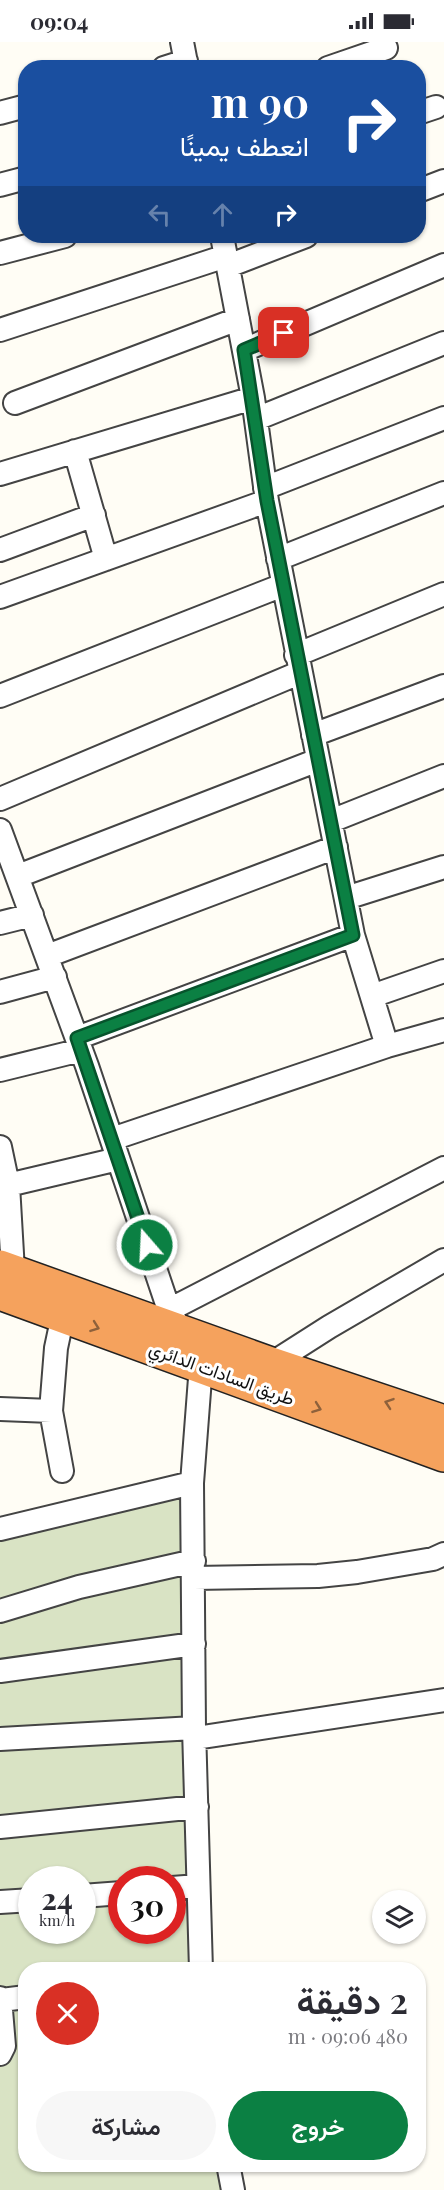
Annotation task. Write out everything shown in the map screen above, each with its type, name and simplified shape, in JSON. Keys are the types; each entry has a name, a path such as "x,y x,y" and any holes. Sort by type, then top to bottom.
{"highway":[{"name":"طريق السادات الدائري","path":"4,1277 175,1321 271,1364 444,1422"},
{"name":"طريق السادات الدائري","path":"4,1277 63,1315 444,1455"}],"street":[{"path":"351,60 386,48"},
{"path":"0,113 18,108"},
{"path":"0,185 18,180"},
{"path":"426,188 444,181"},
{"path":"0,253 38,243"},
{"path":"0,330 225,253 273,243"},
{"path":"225,253 254,408 266,494 312,735 353,935 387,1046"},
{"path":"244,350 444,265"},
{"path":"15,403 238,319"},
{"path":"0,474 75,452 254,408 444,343"},
{"path":"0,597 106,559 444,418"},
{"path":"75,452 106,559"},
{"path":"278,559 444,493"},
{"path":"0,550 94,516"},
{"path":"0,696 283,585"},
{"path":"0,799 298,664 444,594"},
{"path":"312,735 444,686"},
{"path":"18,876 318,760"},
{"path":"331,821 444,776"},
{"path":"1,838 18,876 79,1044 175,1321 444,1168"},
{"path":"0,992 51,967 336,847"},
{"path":"346,898 444,867"},
{"path":"0,923 32,915"},
{"path":"0,1070 79,1044 353,935"},
{"path":"372,996 444,970"},
{"path":"8,1185 115,1149 387,1046 443,1032"},
{"path":"0,1147 8,1185 4,1277"},
{"path":"271,1364 329,1327 444,1260"},
{"path":"62,1471 51,1411 56,1348 63,1315"},
{"path":"201,1365 192,1483 201,1962"},
{"path":"0,1408 51,1411"},
{"path":"0,1529 192,1483"},
{"path":"0,1611 79,1587 194,1569 318,1576 433,1559 444,1554"},
{"path":"0,1671 194,1644"},
{"path":"0,1739 195,1733 444,1700"},
{"path":"0,1827 197,1807"},
{"path":"186,1887 198,1886"},
{"path":"0,1902 18,1901"},
{"path":"0,2054 4,2046 0,1999 18,1998"},
{"path":"230,2172 233,2190"}],"green space":[{"path":"171,1494 190,1497 195,1962 18,1962 18,2172 221,2172 226,2190 0,2190 0,1536"}],"route":[{"path":"147,1245 77,1038 353,935 267,501 244,350 284,333"}]}
